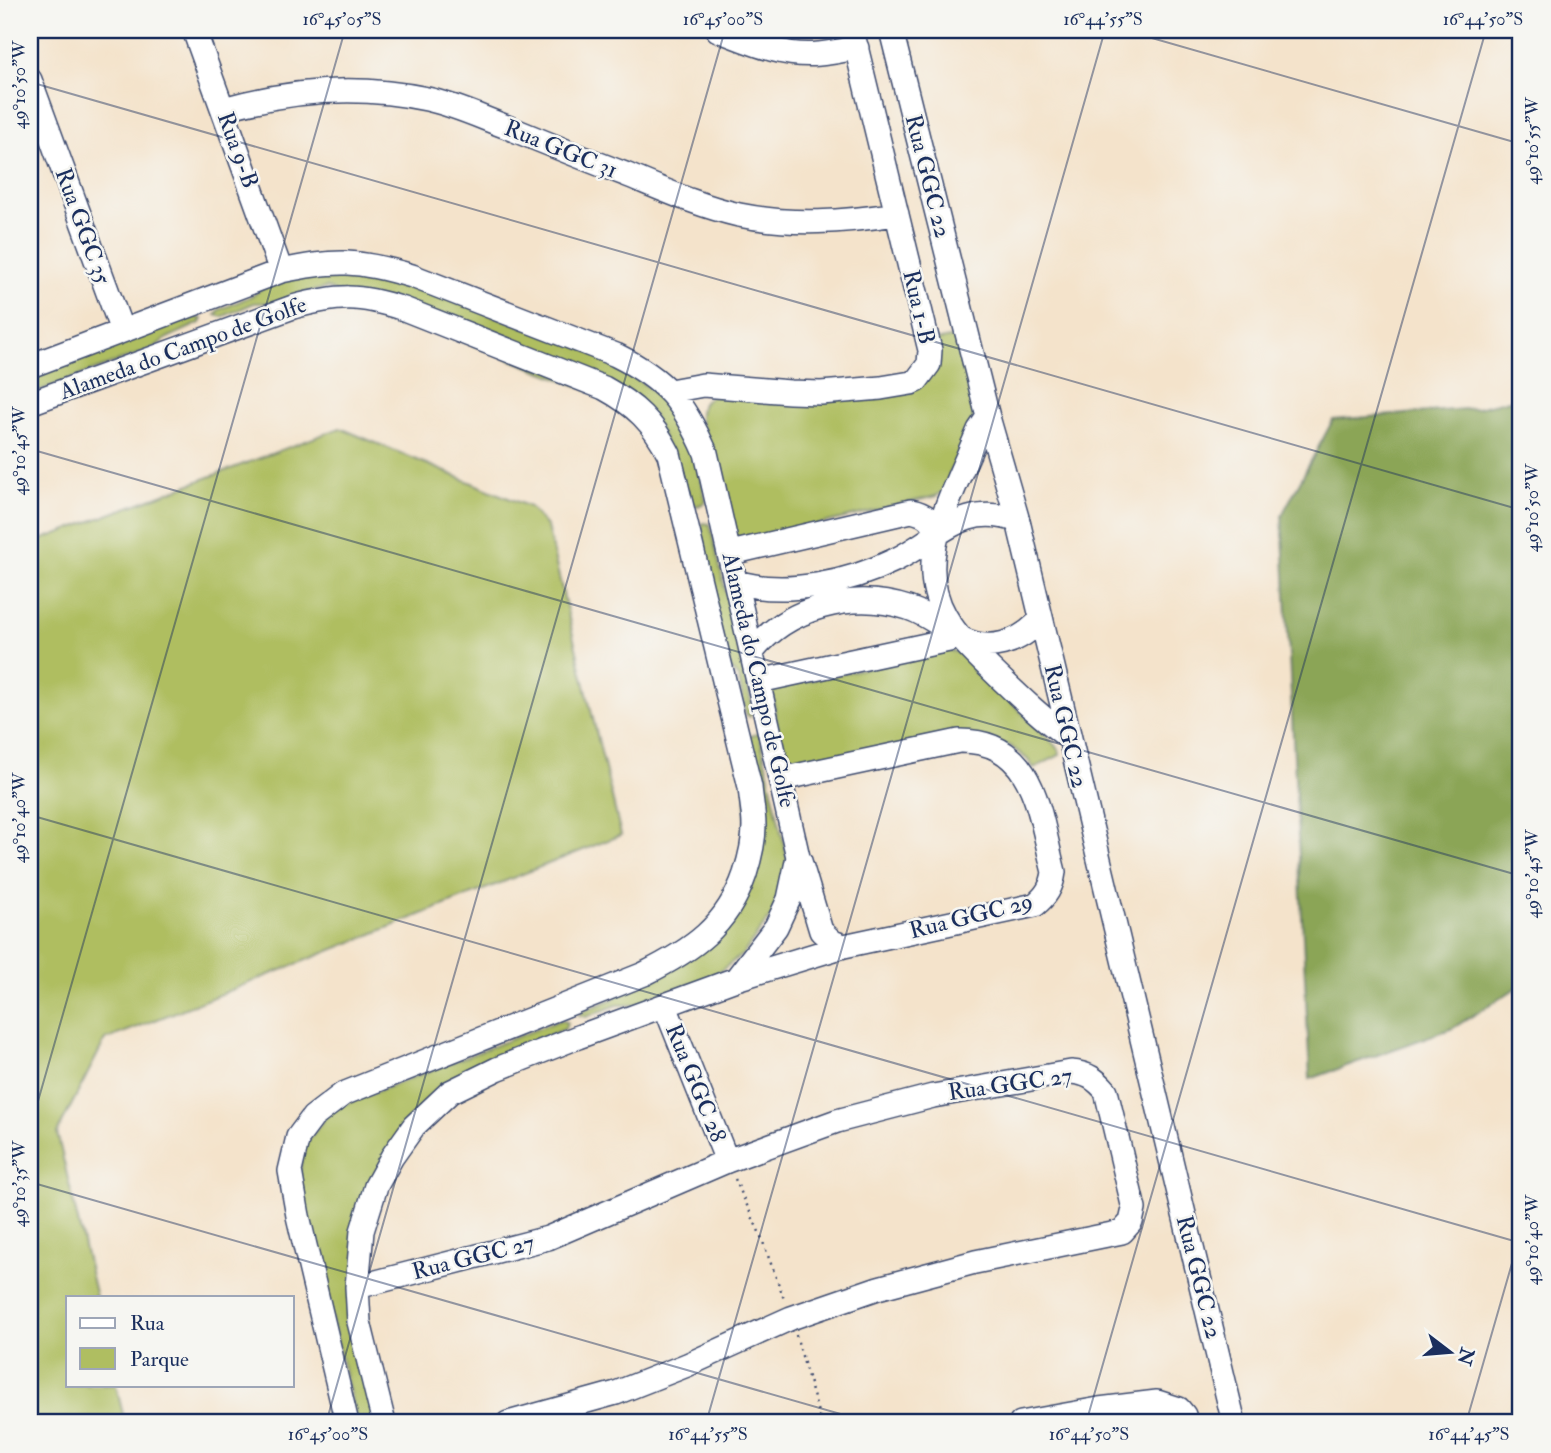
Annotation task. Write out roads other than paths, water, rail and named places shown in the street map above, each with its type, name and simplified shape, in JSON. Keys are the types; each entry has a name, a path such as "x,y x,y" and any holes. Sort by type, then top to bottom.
{"street":[{"name":"Rua 9-B","path":"194,30 281,271"},
{"path":"718,30 793,54 817,55 854,39"},
{"name":"Rua GGC 22","path":"891,30 988,417 1018,521 1234,1423"},
{"name":"Rua 1-B","path":"670,391 703,385 821,393 911,383 926,370 930,351 854,39"},
{"name":"Rua GGC 35","path":"30,80 122,331"},
{"name":"Rua GGC 31","path":"223,109 270,97 324,90 402,94 452,105 681,197 738,214 791,222 821,223 897,214"},
{"name":"Alameda do Campo de Golfe","path":"30,366 281,271 322,262 350,261 380,266 412,276 616,355 648,371 670,391 698,434 706,453 799,857 789,899 776,927 736,979"},
{"name":"Alameda do Campo de Golfe","path":"30,403 293,307 348,296 375,300 404,309 604,388 627,401 659,435 668,454 750,788 754,825 751,854 727,912 712,931 671,961 343,1094 313,1117 298,1137 290,1171 298,1216 348,1423"},
{"path":"204,301 218,334"},
{"path":"988,417 979,430 938,533 934,562 941,608 957,636 977,644 998,645 1009,642 1027,633 1041,619"},
{"path":"731,553 911,512 923,513 931,520 938,533"},
{"path":"685,522 703,513 720,514"},
{"path":"737,582 762,588 792,589 863,573 910,552 956,521 976,515 997,515 1018,521"},
{"path":"752,652 770,632 792,617 818,608 859,601 876,601 909,608 957,636 1041,718 1068,737"},
{"path":"759,681 957,636"},
{"path":"736,725 753,726 768,717"},
{"name":"Rua GGC 29","path":"736,979 844,946 1035,905 1042,900 1051,886 1054,873 1031,784 1020,765 1003,751 982,743 959,741 781,779"},
{"path":"799,857 821,931 833,942 844,946"},
{"path":"384,1423 359,1322 357,1287 362,1231 376,1186 414,1126 450,1092 497,1069 736,979"},
{"path":"567,1005 578,1037"},
{"name":"Rua GGC 28","path":"665,1006 727,1161"},
{"name":"Rua GGC 27","path":"357,1287 548,1238 727,1161 837,1121 933,1096 1071,1072 1087,1075 1106,1091 1134,1209 1131,1222 1122,1232 935,1272 867,1292 791,1318 626,1389 586,1403 508,1423"},
{"path":"1021,1423 1157,1402 1179,1409 1186,1423"}]}
